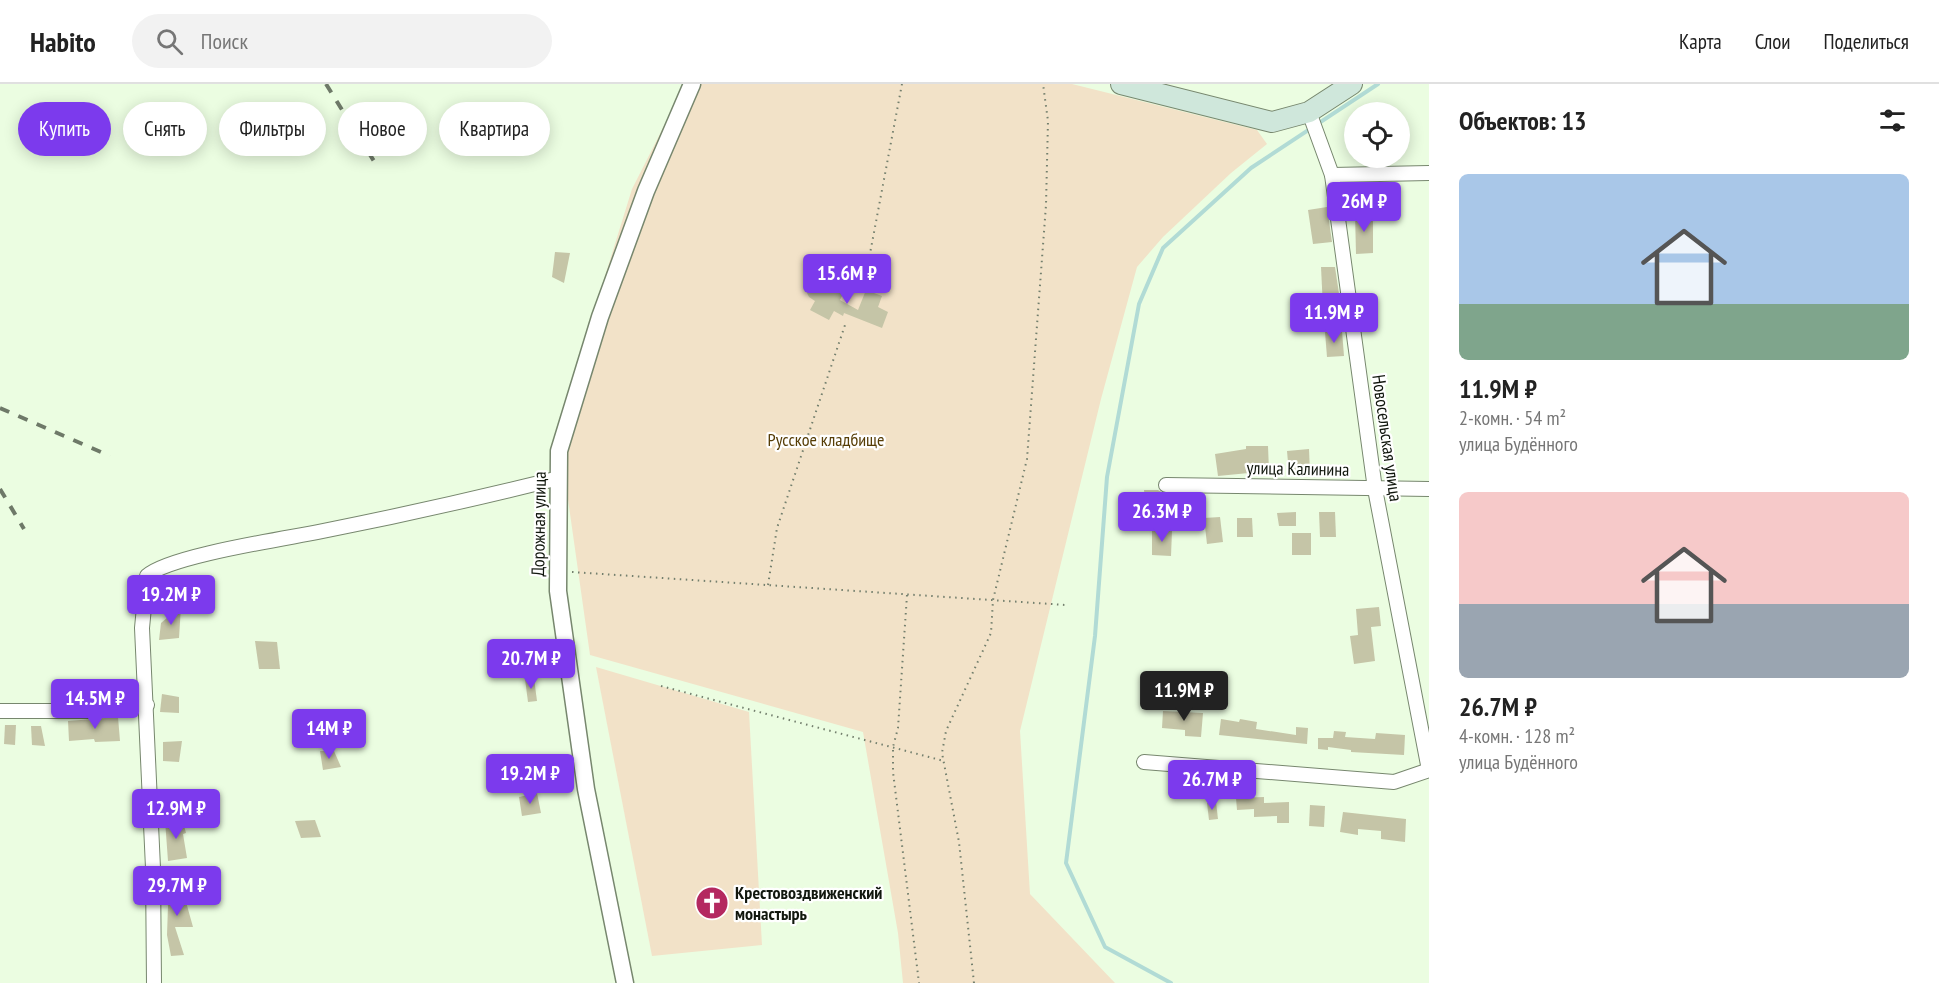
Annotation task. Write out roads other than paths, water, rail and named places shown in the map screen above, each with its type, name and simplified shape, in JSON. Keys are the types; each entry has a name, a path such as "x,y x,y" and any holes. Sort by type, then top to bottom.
{"main road":[{"path":"1121,84 1272,122 1309,112 1352,84"}],"street":[{"name":"Дорожная улица","path":"626,983 586,789 558,591 559,451 600,317 646,191 692,84"},
{"name":"Новосельская улица","path":"1309,112 1332,175 1375,489 1429,770"},
{"path":"1332,175 1429,173"},
{"path":"154,983 153,868 142,628 147,576 154,569 201,556 460,503 559,478"},
{"name":"улица Калинина","path":"1166,485 1429,489"},
{"path":"0,711 89,711 147,705"},
{"path":"1144,762 1394,782 1429,770"}],"waterway":[{"path":"1171,983 1105,947 1066,863 1095,636 1107,477 1139,304 1163,248 1251,168 1378,84"}],"railway":[{"path":"326,84 377,166"},
{"path":"0,408 110,456"},
{"path":"0,489 24,529"}],"place":[{"name":"Крестовоздвиженский монастырь","path":"712,903"}],"park label":[{"name":"Русское кладбище","path":"826,440"}]}
